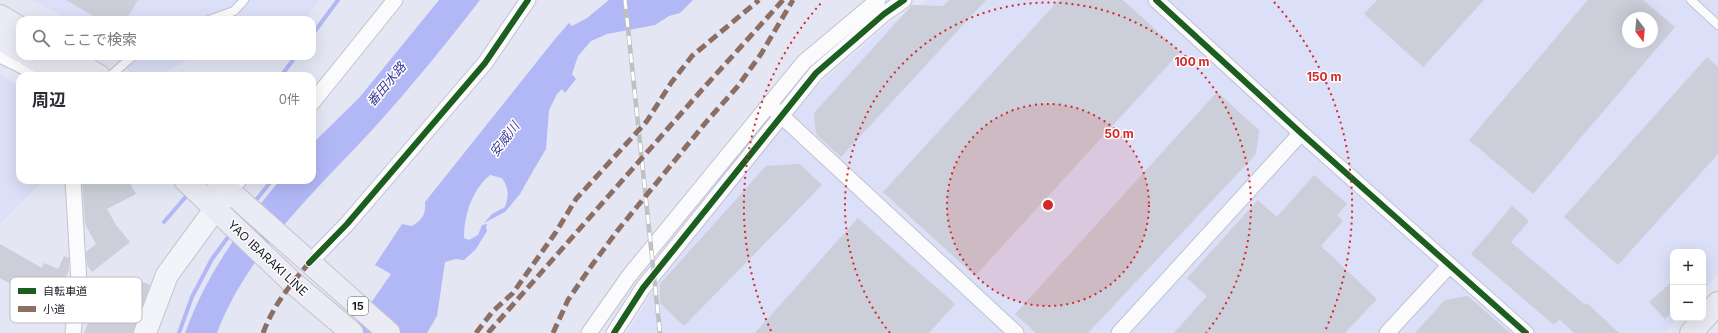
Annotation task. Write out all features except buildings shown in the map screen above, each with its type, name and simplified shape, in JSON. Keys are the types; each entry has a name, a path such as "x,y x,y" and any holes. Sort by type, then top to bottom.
{"main road":[{"path":"0,16 16,26"},
{"path":"0,40 16,49"},
{"path":"40,60 64,69 79,72"},
{"name":"YAO IBARAKI LINE","path":"189,184 278,268 352,333"},
{"name":"YAO IBARAKI LINE","path":"228,186 301,256 328,278 389,333"},
{"path":"146,333 167,275 215,209 228,186"},
{"path":"1691,333 1718,303"}],"street":[{"path":"316,98 395,0"},
{"path":"301,256 347,224 485,63 528,0"},
{"path":"588,333 629,276 804,62 878,0"},
{"path":"614,333 643,288 816,73 884,14 904,0"},
{"path":"1156,0 1301,133 1526,333"},
{"path":"0,55 31,70 64,69"},
{"path":"770,105 1016,333"},
{"path":"1119,333 1301,133"},
{"path":"73,184 79,277"},
{"path":"1387,333 1449,266"},
{"path":"73,333 74,323"}],"lane":[{"path":"222,16 234,12 244,0"},
{"path":"1691,0 1718,24"},
{"path":"115,72 128,60"}],"shaded area":[{"path":"31,0 319,0 308,16 60,16"},
{"path":"927,0 1718,0 1718,274 1706,288 1706,249 1670,249 1670,321 1675,321 1664,333 627,333 666,270 811,92 885,27"},
{"path":"115,60 186,60 167,72 130,72"},
{"path":"0,75 16,84 16,184 41,184 0,223"}],"water":[{"name":"番田水路","path":"439,0 480,0 441,49 374,128 285,223 246,275 230,303 217,333 185,333 214,271 238,234 277,184 316,184 316,140 359,98"},
{"name":"安威川","path":"609,0 693,0 680,13 669,16 655,25 607,34 591,41 578,56 572,74 576,79 565,93 562,89 557,94 549,110 546,149 520,194 505,212 484,223 492,214 505,207 508,195 506,185 502,178 490,175 478,188 474,195 467,212 464,238 469,240 478,235 482,225 487,224 487,231 476,249 464,260 456,259 445,262 437,316 427,333 350,333 391,274 375,265 402,224 412,226 421,219 425,210 425,202 569,23 572,26 587,18"}],"waterway":[{"path":"316,30 338,0"},
{"path":"284,72 293,60"},
{"path":"253,204 269,184"},
{"path":"164,222 189,193"},
{"path":"179,333 192,297 212,259 231,233"}],"railway":[{"path":"625,0 660,333"}],"marked path":[{"path":"476,333 493,311 513,293 556,232 576,199 647,121 671,83 692,56 759,0"},
{"path":"488,333 783,0"},
{"path":"553,333 568,300 592,265 618,230 707,121 738,86 761,54 793,0"},
{"path":"263,333 267,323 283,296 309,263"}],"cycle path":[{"path":"309,263 347,224 485,63 528,0"},
{"path":"614,333 643,288 816,73 884,14 904,0"},
{"path":"1156,0 1301,133 1526,333"}]}
